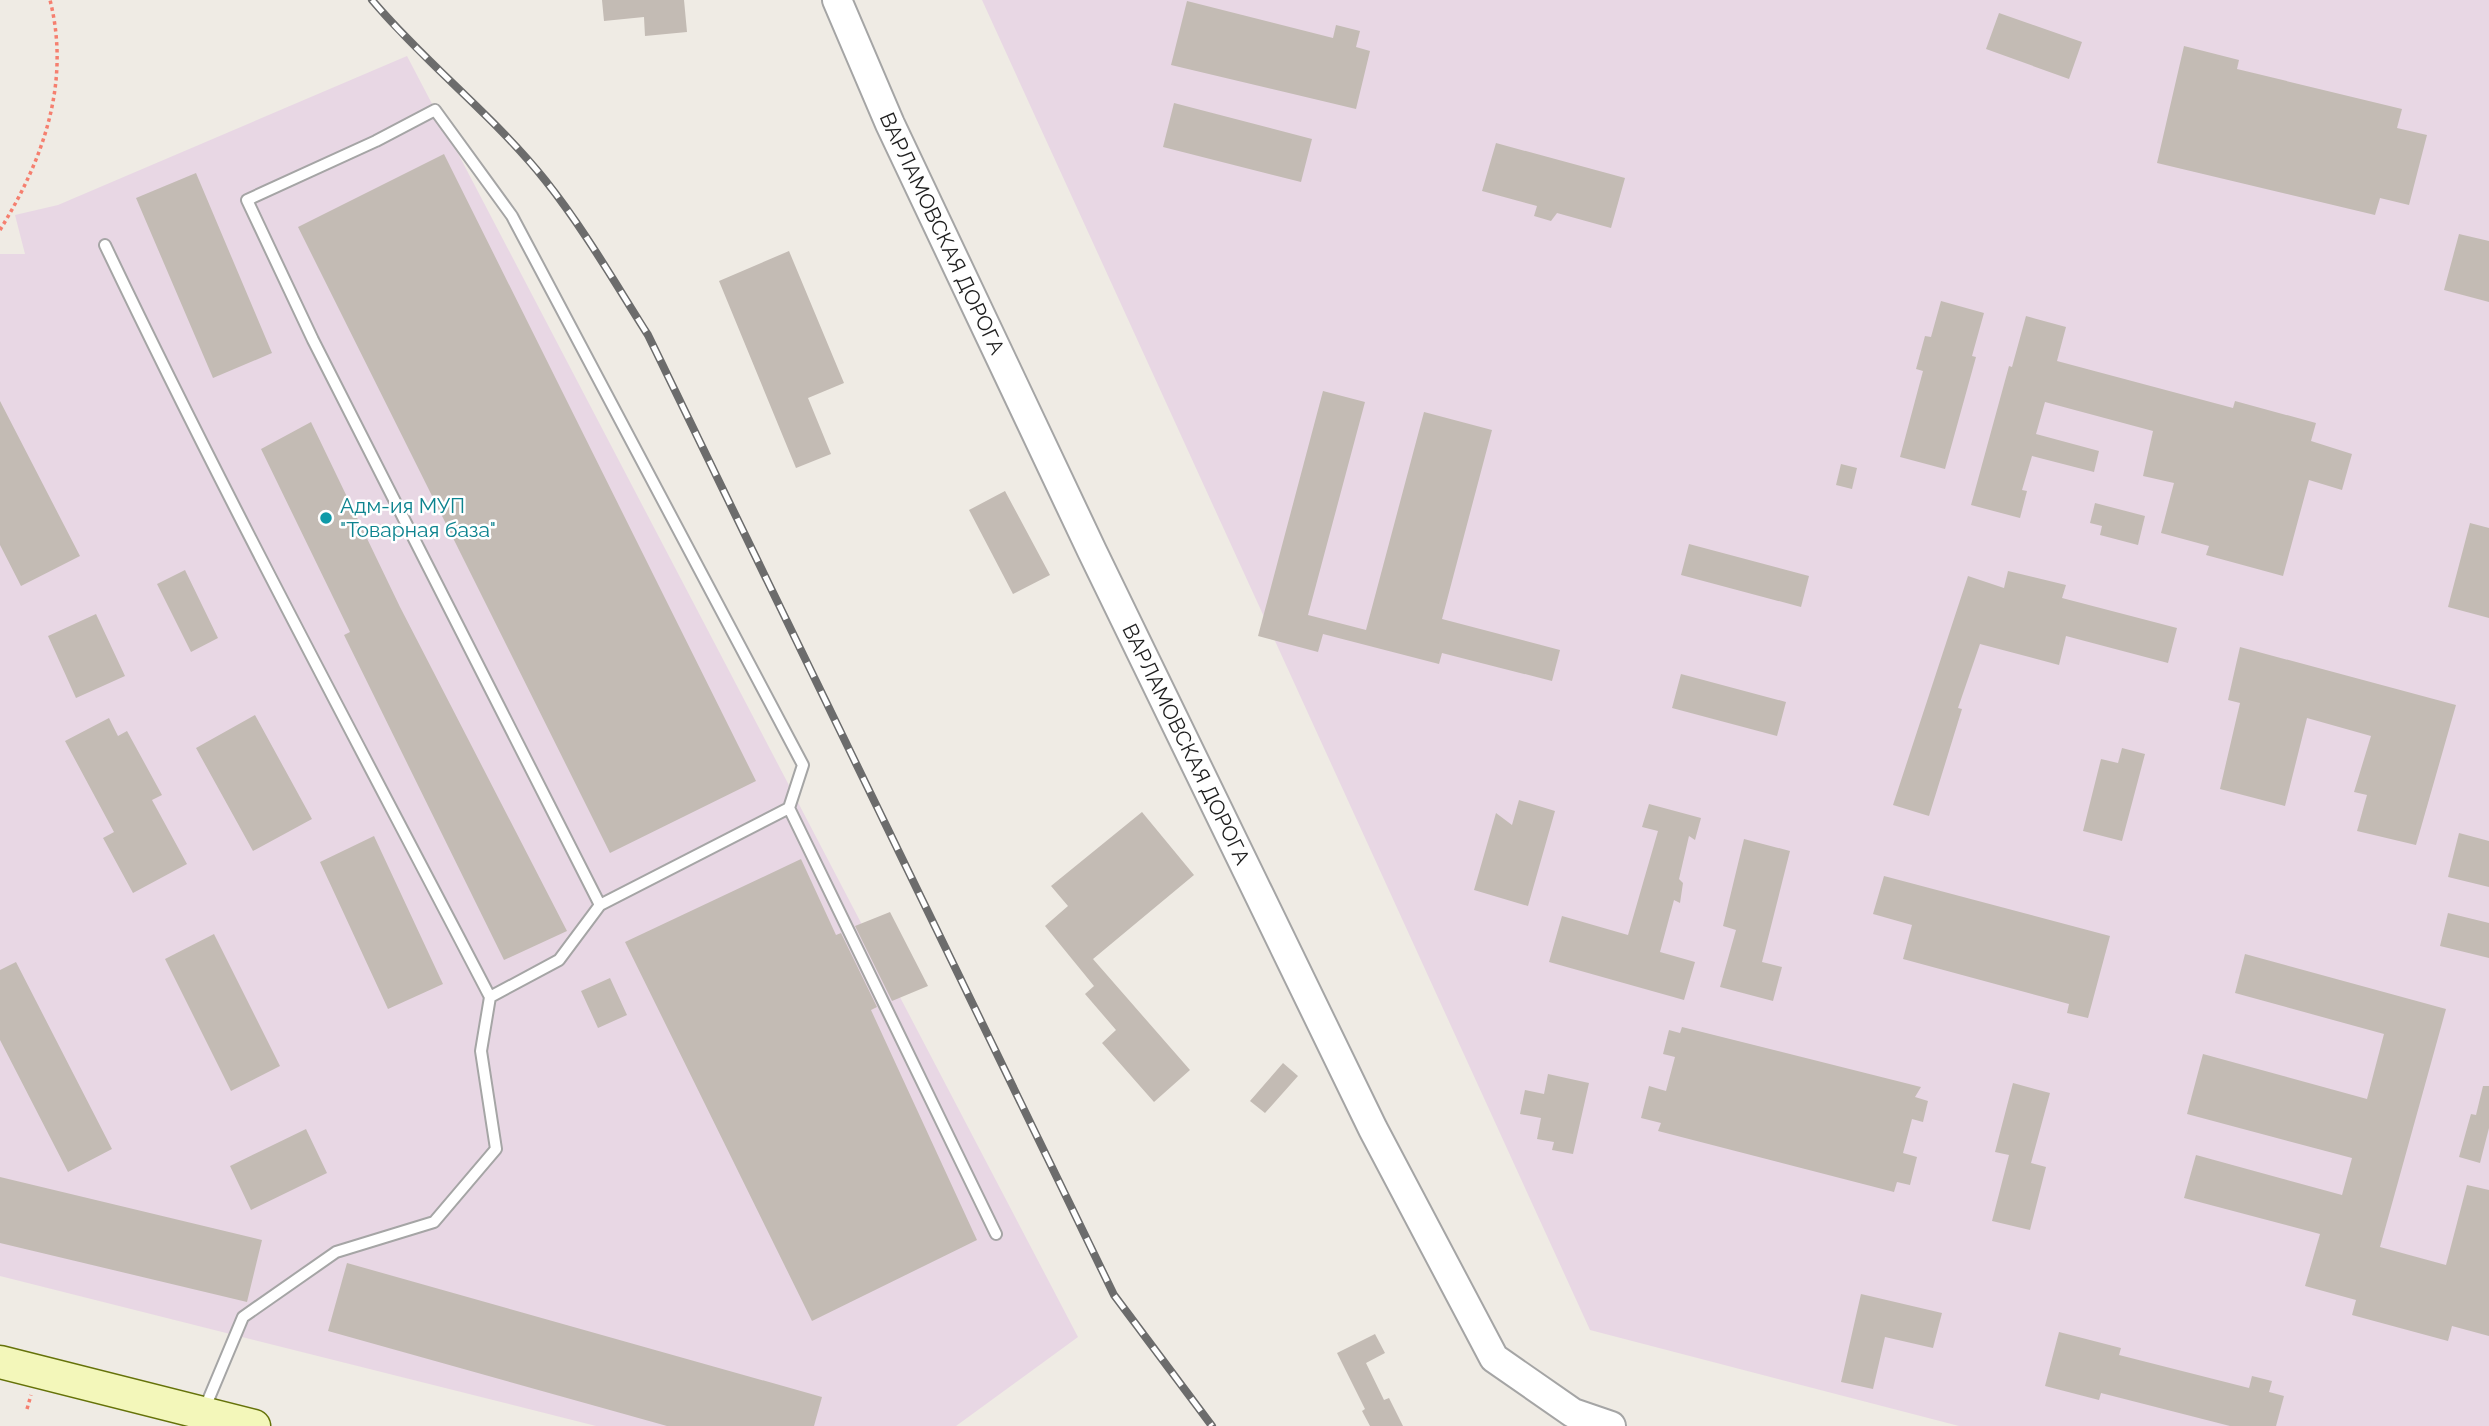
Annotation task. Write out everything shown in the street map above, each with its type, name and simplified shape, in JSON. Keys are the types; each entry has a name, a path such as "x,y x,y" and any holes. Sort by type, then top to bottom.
{"main road":[{"path":"0,1362 254,1426"}],"street":[{"name":"ВАРЛАМОВСКАЯ ДОРОГА","path":"837,0 890,124 1092,551 1373,1129 1494,1358 1573,1413 1611,1426"}],"lane":[{"path":"600,905 313,340 247,200 376,141 435,110 512,216 803,765 789,808 996,1234"},
{"path":"105,245 213,466 490,998 481,1051 496,1149 434,1222 336,1252 243,1317 202,1412"},
{"path":"490,998 559,960 600,905 789,808"}],"path":[{"path":"0,230 21,197 46,140 57,81 57,27 50,0"}],"shaded area":[{"path":"982,0 2489,0 2489,1426 1959,1426 1590,1330"},
{"path":"407,56 1078,1337 956,1426 596,1426 0,1276 0,254 25,254 15,215 58,205"}],"building":[{"path":"602,0 684,0 687,32 645,36 644,17 604,21"},
{"path":"1187,1 1333,38 1336,25 1360,31 1356,47 1370,51 1356,109 1171,65"},
{"path":"1999,13 2082,42 2069,79 1986,49"},
{"path":"2184,46 2239,60 2237,69 2402,109 2397,128 2427,135 2409,205 2380,198 2375,215 2157,163"},
{"path":"1174,103 1312,139 1301,182 1163,147"},
{"path":"1496,143 1625,178 1611,228 1557,213 1551,221 1534,216 1537,206 1482,191"},
{"path":"444,154 756,781 610,853 298,227"},
{"path":"196,173 272,353 213,378 136,198"},
{"path":"2459,234 2489,241 2489,302 2444,290"},
{"path":"789,251 844,383 808,398 831,454 796,468 719,281"},
{"path":"1941,301 1984,313 1972,356 1976,357 1945,469 1900,457 1923,371 1916,369 1925,336 1931,337"},
{"path":"2026,316 2066,327 2057,361 2233,408 2235,401 2316,423 2311,441 2352,454 2342,490 2309,480 2283,576 2206,555 2209,546 2161,533 2174,483 2143,476 2153,431 2045,402 2036,434 2099,451 2094,472 2032,456 2022,490 2027,491 2020,518 1971,505 2009,366 2012,367"},
{"path":"1323,391 1365,402 1308,615 1366,630 1424,412 1492,430 1442,619 1560,650 1552,681 1442,653 1439,664 1323,634 1318,652 1258,636"},
{"path":"0,401 80,556 21,586 0,545"},
{"path":"311,422 400,607 567,931 504,960 344,635 350,632 261,449"},
{"path":"1841,464 1857,468 1852,489 1836,485"},
{"path":"1005,491 1050,575 1013,594 969,510"},
{"path":"2095,503 2145,516 2138,545 2100,535 2102,526 2090,523"},
{"path":"2470,523 2489,528 2489,618 2448,607"},
{"path":"1689,544 1809,576 1801,607 1681,575"},
{"path":"185,570 218,638 191,652 157,584"},
{"path":"2008,571 2066,585 2062,598 2177,628 2168,663 2066,636 2059,665 1980,644 1958,708 1962,709 1929,816 1893,805 1968,576 2004,588"},
{"path":"96,614 125,676 76,698 48,636"},
{"path":"2240,647 2456,705 2416,845 2357,831 2367,795 2354,792 2371,736 2307,718 2285,806 2220,789 2240,703 2228,700"},
{"path":"1681,674 1786,702 1777,736 1672,708"},
{"path":"255,715 312,819 253,851 196,748"},
{"path":"109,718 118,736 127,731 162,795 152,800 187,864 133,893 103,838 114,832 65,741"},
{"path":"2122,748 2145,754 2122,841 2083,831 2101,759 2118,763"},
{"path":"1519,800 1555,811 1528,906 1474,890 1496,813 1512,825"},
{"path":"1649,804 1701,818 1695,840 1689,836 1679,879 1683,883 1680,903 1674,900 1660,952 1695,962 1684,1000 1549,962 1562,916 1628,935 1658,831 1642,827"},
{"path":"1142,812 1194,875 1093,959 1190,1070 1154,1102 1102,1043 1116,1030 1085,994 1094,986 1045,926 1068,906 1051,886"},
{"path":"2459,833 2489,841 2489,887 2448,877"},
{"path":"374,836 443,984 388,1009 320,862"},
{"path":"1744,839 1790,851 1762,962 1782,967 1773,1001 1720,987 1736,930 1723,926"},
{"path":"801,859 836,935 841,933 877,1007 871,1010 977,1240 812,1321 625,942"},
{"path":"1884,876 2110,936 2088,1018 2067,1013 2069,1004 1903,959 1912,925 1873,914"},
{"path":"890,912 928,986 892,1001 855,926"},
{"path":"2448,913 2489,923 2489,958 2440,946"},
{"path":"214,934 280,1066 231,1091 165,959"},
{"path":"2245,954 2446,1009 2380,1247 2446,1265 2467,1185 2489,1190 2489,1336 2452,1326 2448,1341 2352,1315 2356,1300 2305,1286 2320,1234 2184,1198 2196,1155 2342,1195 2352,1158 2187,1114 2203,1054 2367,1099 2384,1034 2235,993"},
{"path":"16,962 112,1149 68,1172 0,1040 0,970"},
{"path":"610,978 627,1015 598,1028 581,991"},
{"path":"1682,1027 1921,1087 1915,1097 1928,1101 1923,1122 1912,1119 1903,1153 1917,1157 1910,1185 1897,1182 1894,1192 1658,1131 1661,1123 1641,1118 1649,1086 1666,1091 1675,1057 1663,1054 1669,1030 1680,1033"},
{"path":"1283,1063 1298,1076 1265,1113 1250,1101"},
{"path":"1548,1074 1589,1083 1573,1154 1552,1150 1554,1142 1537,1139 1541,1118 1520,1114 1525,1090 1544,1094"},
{"path":"2013,1083 2050,1093 2031,1163 2046,1167 2030,1230 1992,1221 2009,1155 1995,1152"},
{"path":"2483,1086 2489,1086 2489,1128 2480,1163 2459,1157 2471,1114 2476,1115"},
{"path":"306,1129 327,1173 251,1210 230,1166"},
{"path":"0,1177 262,1240 247,1302 0,1243"},
{"path":"347,1263 822,1397 814,1426 667,1426 328,1331"},
{"path":"1861,1294 1942,1313 1933,1348 1885,1337 1873,1389 1841,1382"},
{"path":"2059,1332 2121,1348 2119,1355 2249,1388 2252,1376 2272,1381 2269,1392 2284,1396 2276,1426 2230,1426 2101,1393 2099,1400 2045,1386"},
{"path":"1375,1334 1385,1353 1366,1363 1384,1400 1389,1398 1403,1426 1370,1426 1362,1411 1365,1409 1337,1353"}],"railway":[{"path":"372,0 414,46 504,133 545,180 586,237 648,335 1114,1295 1212,1426"}],"place":[{"name":"Адм-ия МУП \"Товарная база\"","path":"326,518"}]}
